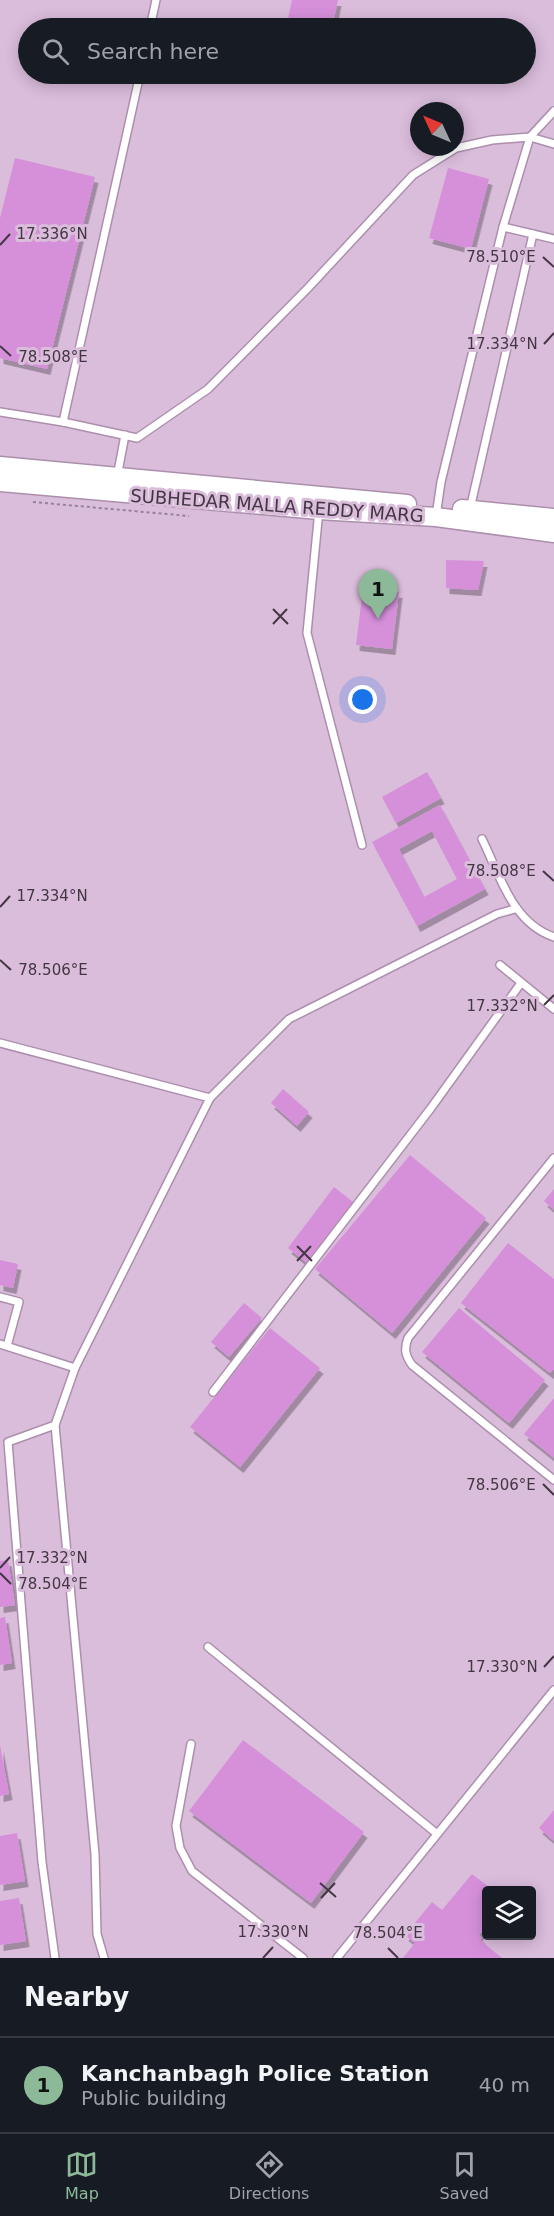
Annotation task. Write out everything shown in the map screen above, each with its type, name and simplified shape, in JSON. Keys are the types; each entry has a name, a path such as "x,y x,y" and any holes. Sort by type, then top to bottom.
{"main road":[{"name":"SUBHEDAR MALLA REDDY MARG","path":"0,466 437,512 554,533"},
{"name":"SUBHEDAR MALLA REDDY MARG","path":"0,482 319,510 437,512"},
{"name":"SUBHEDAR MALLA REDDY MARG","path":"469,516 554,518"}],"lane":[{"path":"152,18 156,0"},
{"path":"63,422 138,84"},
{"path":"437,512 503,227 530,137 554,111"},
{"path":"0,412 63,422 137,438 208,389 308,288 413,175 456,148 492,140 530,137 554,144"},
{"path":"503,227 554,239"},
{"path":"469,516 533,234"},
{"path":"117,478 125,435"},
{"path":"319,510 307,633 362,845"},
{"path":"482,839 515,909 536,929 554,937"},
{"path":"104,1958 97,1934 95,1854 55,1425 75,1368 210,1098 289,1019 497,914 515,909"},
{"path":"500,965 554,1009"},
{"path":"213,1392 431,1108 521,982"},
{"path":"0,1043 210,1098"},
{"path":"554,1158 408,1338 405,1346 406,1357 412,1365 554,1480"},
{"path":"0,1297 19,1302 4,1345 75,1368"},
{"path":"55,1425 8,1442 42,1862 55,1958"},
{"path":"208,1647 436,1833"},
{"path":"337,1958 554,1690"},
{"path":"191,1744 176,1826 180,1848 192,1871 303,1958"}],"building":[{"path":"292,0 338,0 334,18 288,18"},
{"path":"15,158 95,177 47,369 0,358 0,218"},
{"path":"448,168 489,179 471,249 429,238"},
{"path":"446,560 484,561 478,590 446,588"},
{"path":"363,588 399,592 392,649 356,645"},
{"path":"427,772 441,798 396,823 382,797"},
{"path":"440,805 485,889 417,926 372,842","holes":["432,831 457,879 424,897 399,849"]},
{"path":"283,1089 309,1112 297,1126 271,1103"},
{"path":"410,1155 486,1218 392,1333 315,1269"},
{"path":"334,1187 353,1202 307,1263 288,1248"},
{"path":"554,1189 554,1210 544,1201"},
{"path":"508,1243 554,1279 554,1369 550,1373 461,1303"},
{"path":"0,1260 18,1264 13,1288 0,1285"},
{"path":"244,1303 262,1318 229,1357 211,1342"},
{"path":"459,1308 545,1380 509,1423 422,1352"},
{"path":"270,1328 320,1368 240,1467 190,1427"},
{"path":"554,1398 554,1458 524,1434"},
{"path":"8,1560 15,1605 0,1607 0,1561"},
{"path":"5,1617 12,1663 0,1665 0,1618"},
{"path":"243,1740 364,1832 311,1903 189,1811"},
{"path":"0,1745 9,1794 0,1796"},
{"path":"554,1810 554,1841 539,1828"},
{"path":"17,1833 25,1881 0,1885 0,1836"},
{"path":"472,1874 488,1886 482,1886 482,1932 479,1935 482,1938 480,1940 502,1958 403,1958 415,1943 405,1935 432,1902 442,1910"},
{"path":"19,1898 26,1941 0,1945 0,1901"}],"place":[{"name":"Kanchanbagh Police Station","path":"378,619"}]}
